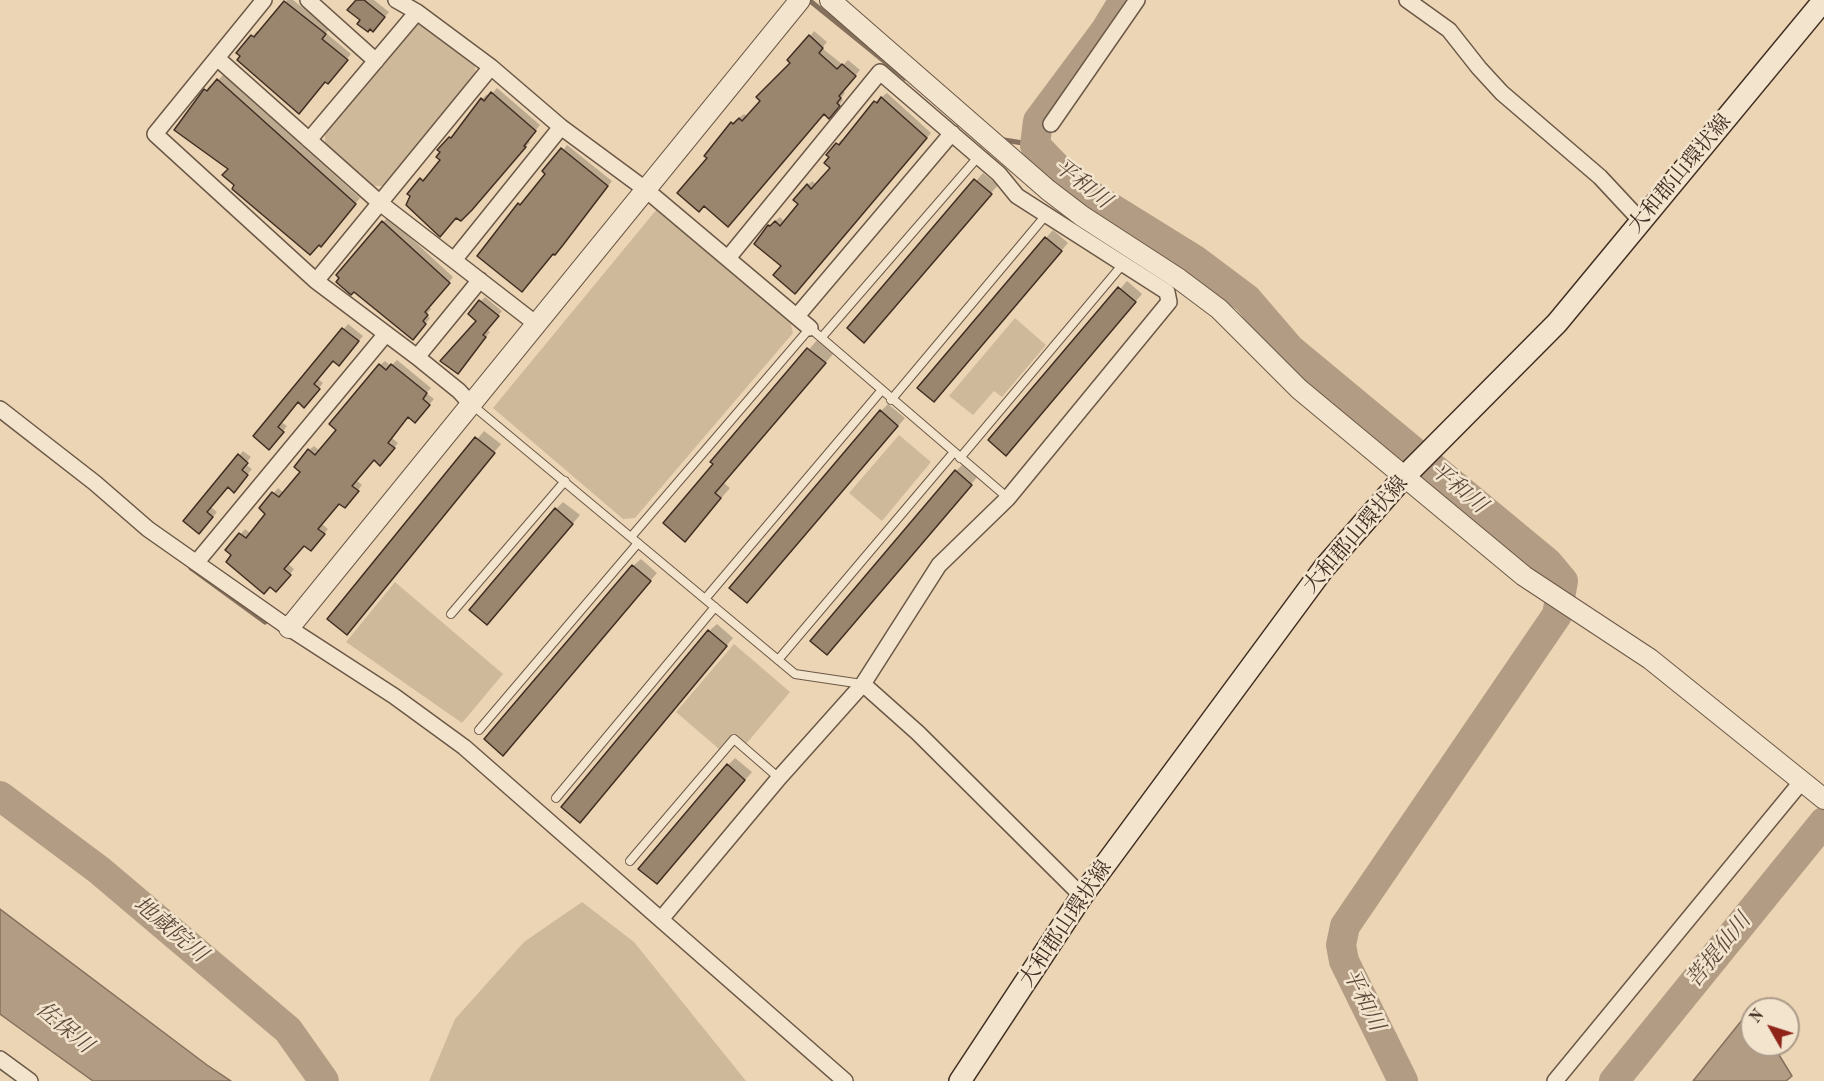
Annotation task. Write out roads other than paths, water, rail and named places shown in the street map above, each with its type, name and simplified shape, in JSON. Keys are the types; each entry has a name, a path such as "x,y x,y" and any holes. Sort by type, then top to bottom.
{"main road":[{"name":"大和郡山環状線","path":"960,1081 1082,896 1324,568 1418,464 1529,354 1824,0"}],"street":[{"path":"264,0 155,134 316,281 417,357 459,391 470,403"},
{"path":"308,0 376,61"},
{"path":"396,0 417,12 491,67 561,127 645,189 816,333"},
{"path":"289,628 535,322 800,0"},
{"path":"830,0 1082,216 1179,279 1219,309 1299,389 1418,464 1524,576 1611,633 1700,698 1824,799"},
{"path":"1051,124 1137,0"},
{"path":"1407,0 1449,30 1502,93 1600,177 1641,221"},
{"path":"309,140 417,12"},
{"path":"217,58 380,203 535,322"},
{"path":"316,281 491,67"},
{"path":"662,918 779,778 863,684 939,564 1008,498 1169,302 1167,292 1017,196 999,174 880,72 728,258"},
{"path":"454,260 561,127"},
{"path":"797,316 952,133"},
{"path":"417,357 480,280"},
{"path":"196,563 385,335"},
{"path":"0,410 95,483 148,529 289,628 394,696 464,747 662,918 845,1081"},
{"path":"863,684 918,733 1082,896"},
{"path":"1555,1081 1805,784"},
{"path":"0,1059 30,1081"}],"lane":[{"path":"479,730 634,540 816,333 978,157"},
{"path":"891,400 1046,215"},
{"path":"778,660 1123,264"},
{"path":"816,333 891,400 1008,498"},
{"path":"705,599 881,391"},
{"path":"470,403 795,674 863,684"},
{"path":"451,614 566,481"},
{"path":"556,798 715,607"},
{"path":"630,861 734,739 779,778"}],"water":[{"name":"佐保川","path":"0,909 231,1081 93,1081 0,1014"},
{"path":"1740,1022 1740,1057 1780,1057 1792,1076 1786,1081 1693,1081"}],"waterway":[{"path":"809,0 905,78"},
{"name":"平和川","path":"1124,0 1105,31 1038,121 1035,145 1064,175 1095,198 1195,260 1247,299 1290,349 1548,563 1563,581 1557,615 1345,926 1341,945 1344,961 1403,1081"},
{"path":"998,139 1035,145"},
{"path":"191,568 265,622"},
{"name":"地蔵院川","path":"0,796 99,870 288,1030 324,1081"},
{"name":"菩提仙川","path":"1614,1081 1824,822"}]}
